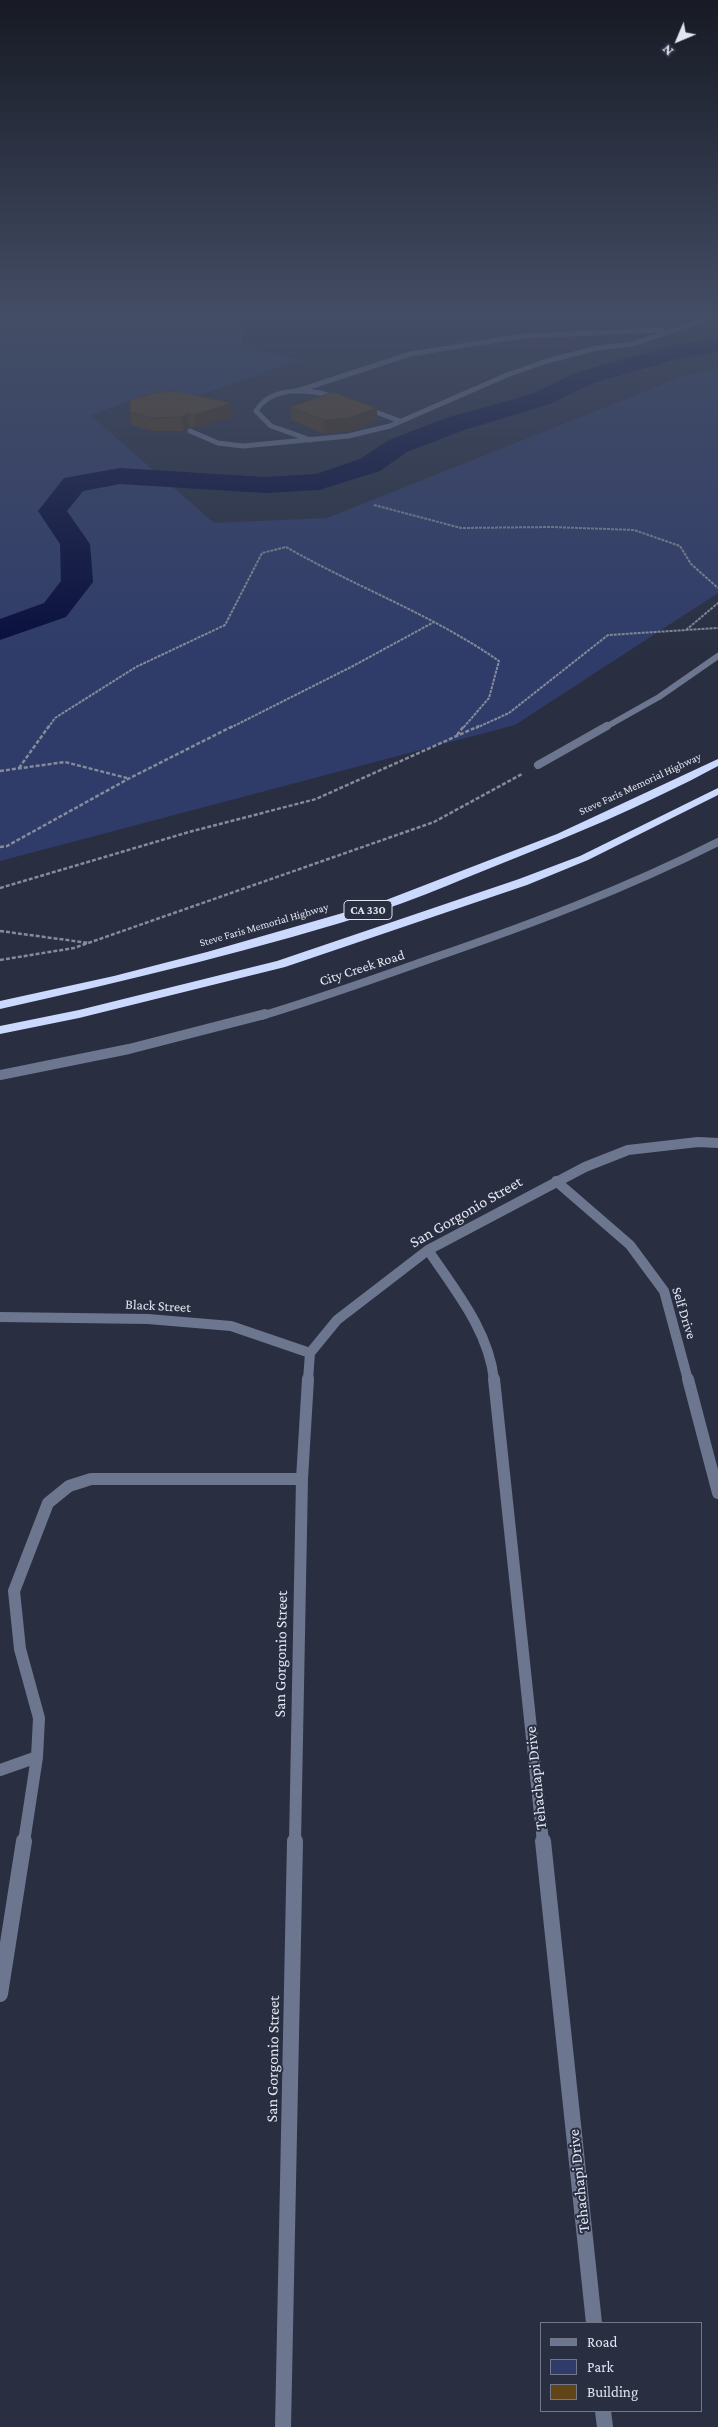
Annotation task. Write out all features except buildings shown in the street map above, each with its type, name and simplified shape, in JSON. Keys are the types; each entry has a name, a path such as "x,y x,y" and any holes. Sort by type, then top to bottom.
{"highway":[{"name":"Steve Faris Memorial Highway","path":"0,1005 193,959 385,905 561,836 682,781 718,762"},
{"name":"CA 330","path":"0,1030 79,1014 281,964 524,882 584,858 718,791"}],"street":[{"path":"196,433 232,446 314,441 360,433"},
{"path":"292,433 314,441"},
{"path":"538,765 659,697 718,656"},
{"name":"City Creek Road","path":"0,1075 57,1064 257,1017 378,978 532,925 604,895 718,842"},
{"name":"San Gorgonio Street","path":"283,2427 302,1479 310,1353 337,1320 428,1250 556,1182 628,1150 698,1142 718,1143"},
{"name":"Self Drive","path":"556,1182 630,1244 664,1290 718,1493"},
{"name":"Tehachapi Drive","path":"428,1250 470,1310 492,1360 594,2322"},
{"name":"Black Street","path":"0,1317 148,1319 231,1326 310,1353"},
{"path":"0,1994 36,1757 39,1718 20,1649 14,1591 48,1503 69,1486 91,1479 302,1479"},
{"path":"0,1770 36,1757"},
{"path":"603,2412 605,2427"}],"path":[{"path":"374,505 461,528 552,527 634,530 680,546 691,564 718,588"},
{"path":"20,768 56,718 136,667 225,625 262,553 286,547 354,584 434,622 482,649 499,661 489,698 457,736"},
{"path":"685,630 718,602"},
{"path":"0,847 7,846 128,779 353,666 434,622"},
{"path":"0,888 189,832 316,799 509,712 608,635 718,628"},
{"path":"0,771 65,762 128,779"},
{"path":"0,960 74,948 434,822 538,765"},
{"path":"0,931 89,943"}],"green space":[{"path":"0,433 111,433 214,523 327,518 540,433 718,433 718,593 515,725 0,861"}],"waterway":[{"path":"0,630 55,610 77,582 75,544 52,511 74,484 120,476 265,485 319,482 370,465 398,446 431,433"}]}
